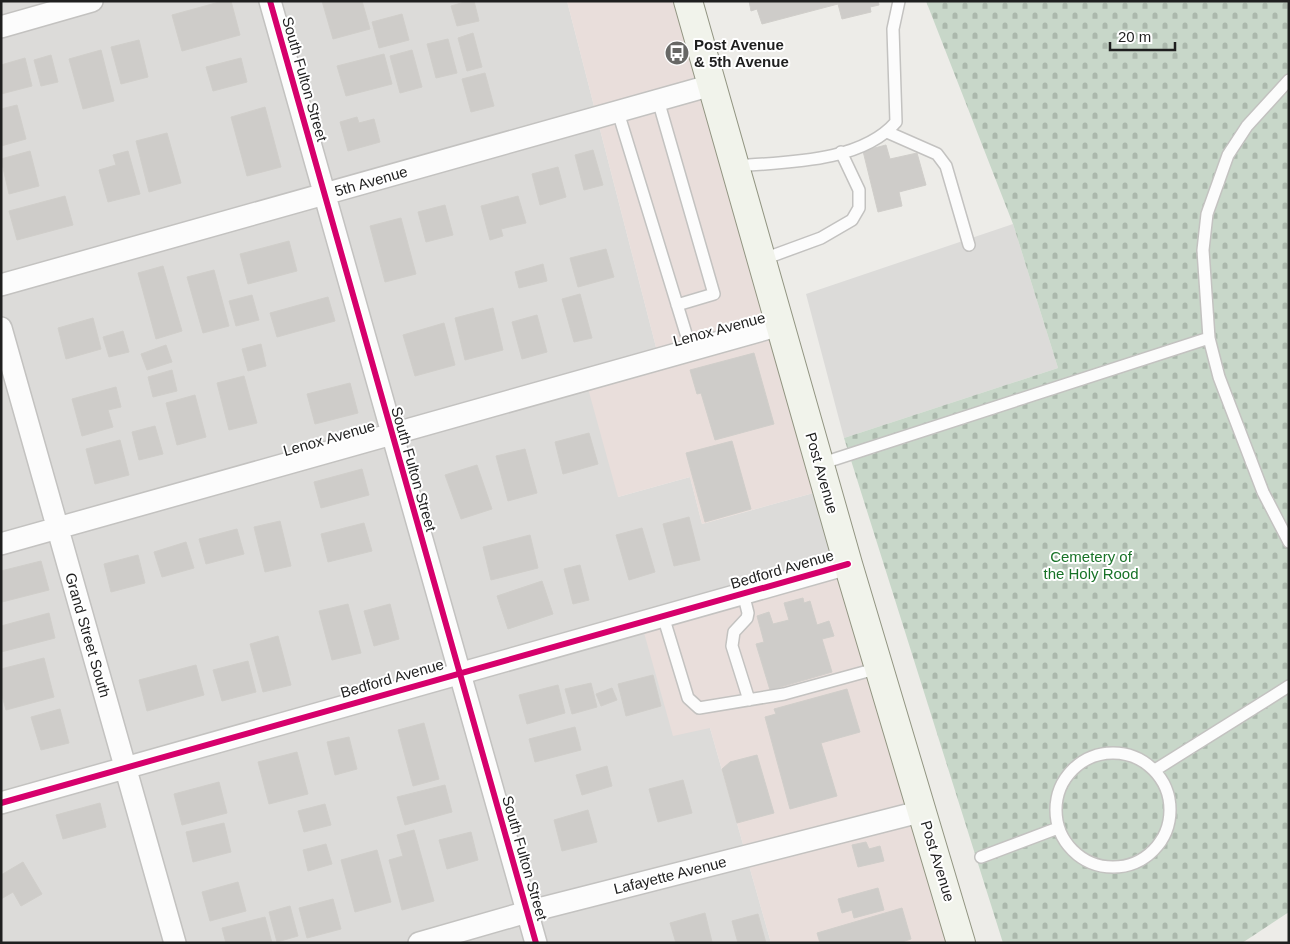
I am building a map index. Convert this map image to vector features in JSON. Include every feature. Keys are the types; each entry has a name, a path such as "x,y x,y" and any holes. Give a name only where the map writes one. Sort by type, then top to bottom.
{"main road":[{"name":"Post Avenue","path":"688,1 848,564 881,668 961,943"}],"street":[{"path":"1,27 92,1"},
{"name":"South Fulton Street","path":"270,1 536,943"},
{"name":"5th Avenue","path":"1,285 712,85"},
{"name":"Lenox Avenue","path":"1,544 391,433 780,326"},
{"name":"Grand Street South","path":"1,328 175,943"},
{"name":"Bedford Avenue","path":"1,803 459,672 848,564"},
{"name":"Lafayette Avenue","path":"419,943 527,912 923,811"}],"lane":[{"path":"735,166 799,161 841,152 865,144 887,132 896,122 893,29 899,1"},
{"path":"1289,80 1247,126 1228,155 1207,214 1202,250 1209,338 1235,423 1263,492 1289,542"},
{"path":"658,100 714,294 677,305"},
{"path":"618,112 691,350"},
{"path":"887,132 937,154 946,166 969,245"},
{"path":"761,260 821,238 852,220 859,208 859,190 841,152"},
{"path":"820,464 1209,338"},
{"path":"743,593 748,613 734,632 732,646 749,700"},
{"path":"663,616 688,698 692,704 699,708 784,694 881,668"},
{"path":"1155,770 1289,686"},
{"path":"1098,754 1129,754 1155,770 1164,782 1169,796 1170,818 1163,839 1142,860 1129,866 1114,868 1086,861 1064,841 1058,828 1055,812 1057,797 1062,783 1071,770 1098,754"},
{"path":"981,857 1058,828"}],"shaded area":[{"path":"1,1 567,1 658,355 618,497 690,477 702,524 828,489 855,564 710,728 771,943 1,943"},
{"path":"567,1 689,1 828,489 702,524 690,477 618,497 584,374 658,355"},
{"path":"1013,224 1058,368 844,438 806,294"},
{"path":"855,564 968,943 771,943 710,728 673,736 641,622"}],"green space":[{"name":"Cemetery of the Holy Rood","path":"926,1 1289,1 1289,912 1242,943 1003,943 844,438 1058,368 1013,224"}],"building":[{"path":"223,1 231,1 240,35 182,51 172,15"},
{"path":"322,1 362,1 370,29 333,39"},
{"path":"474,1 479,21 457,26 451,6"},
{"path":"749,1 878,1 879,5 870,7 871,12 842,19 838,4 762,24 757,9 751,11"},
{"path":"402,14 409,40 379,48 372,22"},
{"path":"473,33 482,67 467,71 458,38"},
{"path":"448,39 457,73 436,78 427,44"},
{"path":"139,40 148,77 121,84 111,47"},
{"path":"101,50 114,101 83,109 69,59"},
{"path":"412,50 422,87 400,93 390,56"},
{"path":"384,54 392,84 346,96 337,66"},
{"path":"51,55 58,82 41,86 34,60"},
{"path":"25,58 32,86 1,94 1,65"},
{"path":"241,58 247,82 213,91 206,67"},
{"path":"485,73 494,106 471,112 462,79"},
{"path":"17,105 26,139 1,146 1,109"},
{"path":"265,107 281,167 247,176 231,117"},
{"path":"357,117 359,123 374,119 380,142 348,151 340,122"},
{"path":"167,133 181,183 149,192 136,141"},
{"path":"886,145 890,159 917,153 926,185 899,192 902,206 878,212 863,151"},
{"path":"593,150 603,185 584,190 575,155"},
{"path":"30,151 39,186 9,194 1,159"},
{"path":"128,151 140,194 108,202 99,170 116,165 113,155"},
{"path":"558,167 566,197 540,205 532,174"},
{"path":"65,196 73,225 17,240 9,211"},
{"path":"518,196 526,223 501,229 503,236 490,240 481,206"},
{"path":"445,205 453,235 426,242 418,212"},
{"path":"401,218 416,274 385,282 370,226"},
{"path":"289,241 297,271 248,284 240,254"},
{"path":"606,249 614,277 578,287 570,258"},
{"path":"543,264 547,281 519,288 515,272"},
{"path":"163,266 182,331 156,339 138,273"},
{"path":"214,270 229,326 203,333 187,277"},
{"path":"580,294 592,338 574,342 562,299"},
{"path":"252,295 259,320 236,326 229,301"},
{"path":"328,297 335,321 277,337 270,313"},
{"path":"493,308 503,350 465,360 455,318"},
{"path":"537,315 547,352 522,359 512,322"},
{"path":"93,318 101,349 66,359 58,328"},
{"path":"444,323 455,365 415,376 403,335"},
{"path":"123,331 129,352 109,357 103,337"},
{"path":"261,344 266,366 248,371 242,349"},
{"path":"166,345 172,362 147,370 141,354"},
{"path":"754,353 774,424 715,440 701,393 697,394 690,370"},
{"path":"172,370 177,391 153,397 148,377"},
{"path":"244,376 257,423 229,430 217,383"},
{"path":"350,383 358,413 315,424 307,394"},
{"path":"116,387 121,407 108,410 113,427 82,436 72,399"},
{"path":"195,395 206,437 177,445 166,403"},
{"path":"155,426 163,454 139,460 132,432"},
{"path":"589,433 598,464 563,474 555,442"},
{"path":"120,440 129,475 95,484 86,449"},
{"path":"732,441 751,509 705,522 686,453"},
{"path":"525,449 537,493 508,501 496,456"},
{"path":"477,465 492,509 461,519 445,475"},
{"path":"362,469 369,495 321,508 314,482"},
{"path":"689,517 700,560 674,566 663,524"},
{"path":"280,521 291,566 265,572 254,527"},
{"path":"364,523 372,551 328,562 321,534"},
{"path":"642,528 655,572 629,580 616,535"},
{"path":"237,529 244,554 206,564 199,539"},
{"path":"530,535 538,568 491,580 483,547"},
{"path":"186,542 194,568 162,577 154,552"},
{"path":"138,555 145,583 111,592 104,564"},
{"path":"41,561 49,590 2,602 1,571"},
{"path":"580,565 589,600 573,604 564,569"},
{"path":"542,581 553,614 508,629 497,596"},
{"path":"803,598 804,603 810,601 817,625 829,621 834,636 822,639 832,672 770,690 756,644 764,642 757,616 769,612 773,624 789,620 784,603"},
{"path":"348,604 361,653 332,660 319,611"},
{"path":"390,604 399,639 374,646 364,611"},
{"path":"49,613 55,638 1,652 1,626"},
{"path":"278,636 291,685 263,692 250,644"},
{"path":"44,658 54,697 6,710 1,692 1,669"},
{"path":"248,661 256,692 222,701 213,670"},
{"path":"196,665 204,695 147,711 139,680"},
{"path":"653,675 661,706 626,716 618,684"},
{"path":"591,683 597,707 572,714 565,689"},
{"path":"558,685 565,713 527,724 519,695"},
{"path":"612,688 617,700 601,706 596,694"},
{"path":"847,689 860,732 821,743 837,796 790,809 765,717 776,714 774,709"},
{"path":"60,709 69,743 41,750 31,717"},
{"path":"424,723 439,779 413,786 398,730"},
{"path":"575,727 581,750 535,762 529,739"},
{"path":"349,737 357,769 335,775 327,742"},
{"path":"297,752 308,794 269,804 258,762"},
{"path":"757,755 774,813 737,823 722,769 730,762"},
{"path":"607,766 612,786 582,795 576,775"},
{"path":"683,780 692,813 658,822 649,789"},
{"path":"219,782 227,813 182,825 174,794"},
{"path":"445,785 452,812 405,825 397,797"},
{"path":"100,803 106,827 63,839 56,815"},
{"path":"325,804 331,825 304,832 298,811"},
{"path":"588,810 597,842 562,851 554,820"},
{"path":"224,823 231,852 193,862 186,832"},
{"path":"414,830 434,901 402,910 389,860 403,856 397,835"},
{"path":"471,832 478,860 447,869 439,840"},
{"path":"866,842 869,849 880,846 884,861 858,867 852,845"},
{"path":"326,844 332,864 308,871 303,850"},
{"path":"377,850 391,902 355,912 341,860"},
{"path":"23,862 42,894 21,906 13,892 1,899 1,875"},
{"path":"238,882 246,911 210,921 202,892"},
{"path":"878,888 884,910 854,918 852,910 842,913 838,899"},
{"path":"333,899 341,929 307,938 299,908"},
{"path":"290,906 298,936 277,942 269,912"},
{"path":"902,908 911,939 899,943 820,943 817,933"},
{"path":"705,913 712,942 676,943 670,923"},
{"path":"758,914 766,943 738,943 732,921"},
{"path":"265,917 272,943 226,943 222,928"}],"cycle path":[{"path":"270,1 536,943"},
{"path":"1,803 848,564"}],"place":[{"name":"Post Avenue & 5th Avenue","path":"677,53"}]}
